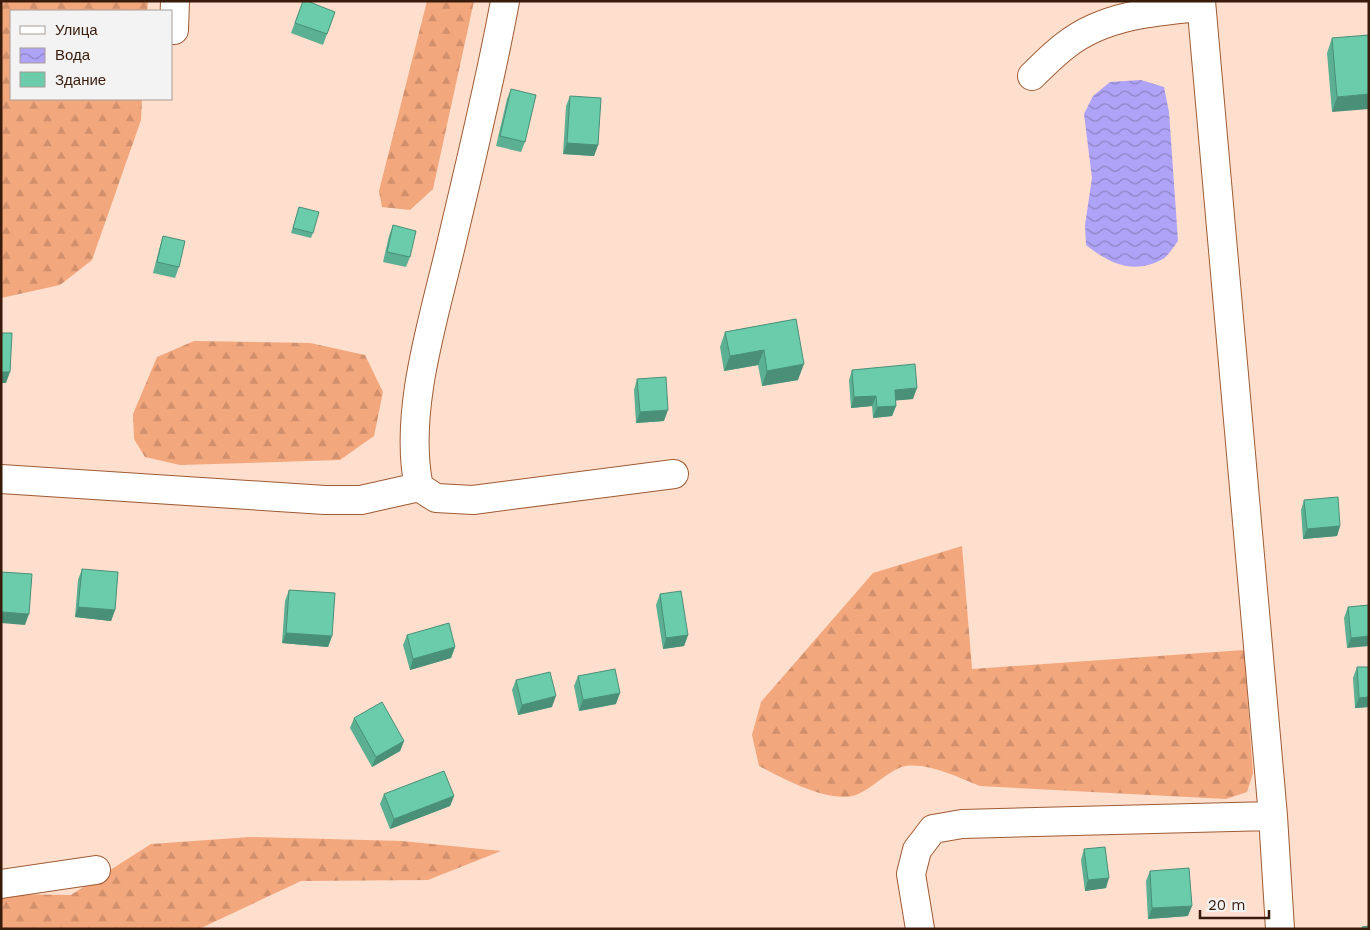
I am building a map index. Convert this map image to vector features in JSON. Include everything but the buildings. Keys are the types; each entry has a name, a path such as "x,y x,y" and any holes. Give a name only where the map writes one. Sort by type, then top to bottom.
{"street":[{"path":"174,30 175,1"},
{"path":"505,1 490,82 424,358 417,408 414,466 419,487 436,498 473,500 674,474"},
{"path":"1032,76 1068,44 1108,22 1149,11 1201,4 1273,816 1280,929"},
{"path":"1,479 325,500 361,500 419,487"},
{"path":"920,929 911,874 917,850 933,829 962,824 1273,816"},
{"path":"1,884 96,870"}],"green space":[{"path":"1,1 148,1 147,10 10,10 10,100 142,100 141,120 92,260 60,285 1,298"},
{"path":"427,1 474,1 433,189 410,210 382,207 379,191"},
{"path":"194,341 310,343 365,355 383,392 374,436 340,460 180,465 145,457 134,439 133,414 157,357"},
{"path":"962,546 972,669 1244,650 1253,773 1247,792 1226,799 980,786 934,769 906,766 888,774 862,792 845,797 820,793 806,788 759,766 752,735 761,702 873,573"},
{"path":"250,837 402,841 501,851 428,880 301,881 199,929 1,929 1,894 71,895 151,844"}],"water":[{"path":"1141,80 1164,87 1169,112 1178,241 1163,259 1152,264 1132,267 1113,262 1086,245 1085,225 1092,178 1084,114 1093,96 1110,82"}]}
